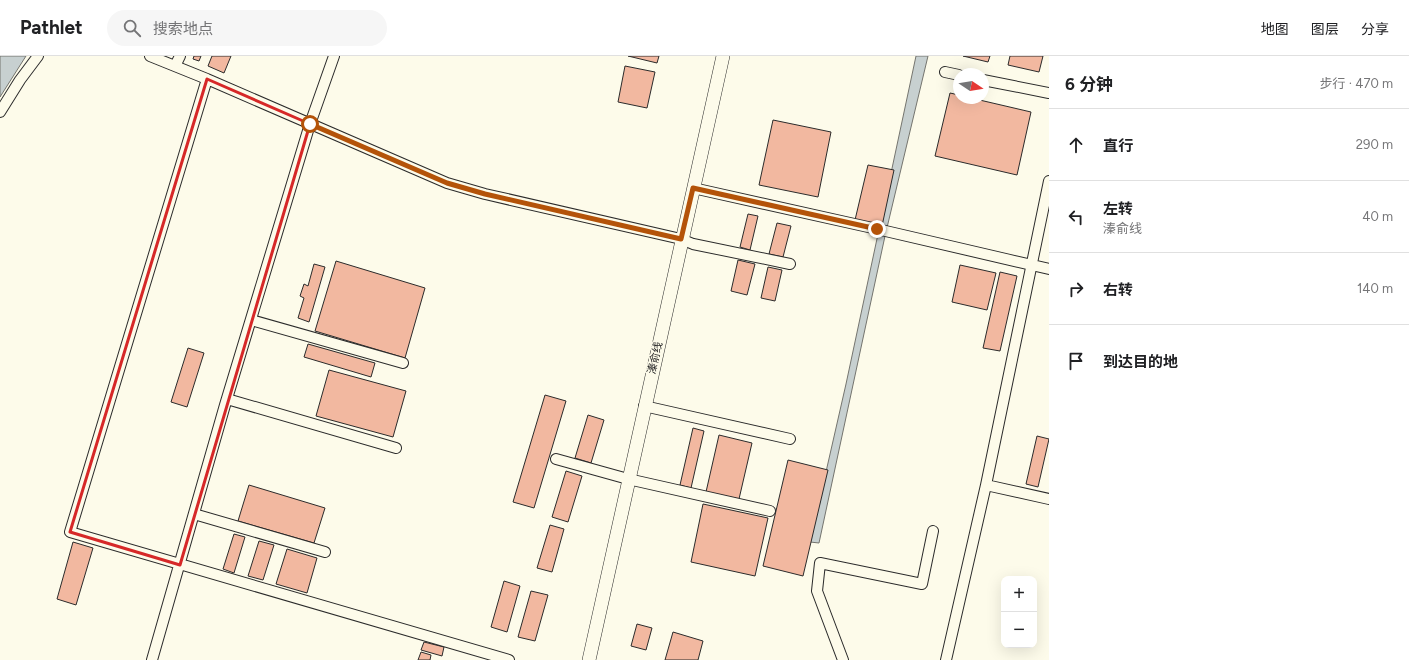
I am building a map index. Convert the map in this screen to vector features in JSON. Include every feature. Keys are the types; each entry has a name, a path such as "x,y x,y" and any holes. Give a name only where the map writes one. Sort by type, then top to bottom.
{"main road":[{"name":"溱俞线","path":"589,660 681,239 723,56"}],"street":[{"path":"0,112 20,80 38,56"},
{"path":"150,56 207,79 447,183 485,194 681,239 693,244 790,264"},
{"path":"175,66 180,56"},
{"path":"152,660 227,399 310,124 334,56"},
{"path":"945,72 953,74"},
{"path":"207,79 70,532 509,660"},
{"path":"989,81 1049,93"},
{"path":"946,660 986,485 1049,181"},
{"path":"693,188 1049,269"},
{"path":"251,320 403,363"},
{"path":"227,399 396,448"},
{"path":"644,406 790,439"},
{"path":"556,460 628,479 770,511"},
{"path":"986,485 1049,499"},
{"path":"194,514 325,552"},
{"path":"843,660 817,591 820,563 922,584 933,531"}],"highlighted area":[{"path":"207,79 310,124 180,565 70,532"}],"shaded area":[{"path":"0,56 26,56 0,97"},
{"path":"916,56 928,56 885,236 819,543 810,542 846,384"}],"building":[{"path":"194,56 201,56 199,61 193,59"},
{"path":"212,56 231,56 224,73 208,66"},
{"path":"628,56 659,56 657,63"},
{"path":"963,56 990,56 988,62"},
{"path":"1010,56 1043,56 1039,72 1008,65"},
{"path":"625,66 655,72 647,108 618,102"},
{"path":"950,93 953,94 953,104 989,104 989,102 1031,112 1017,175 935,156"},
{"path":"773,120 831,132 818,197 759,185"},
{"path":"868,165 894,170 882,226 855,220"},
{"path":"748,214 758,216 750,250 740,247"},
{"path":"777,223 791,226 783,257 769,254"},
{"path":"738,260 755,264 747,295 731,291"},
{"path":"336,261 425,288 405,358 315,331"},
{"path":"314,264 325,267 309,322 298,318 304,298 300,296 304,284 308,286"},
{"path":"960,265 996,273 987,310 952,302"},
{"path":"768,267 782,270 775,301 761,298"},
{"path":"1000,272 1017,276 1000,351 983,348"},
{"path":"308,344 375,363 371,377 304,357"},
{"path":"188,348 204,353 187,407 171,402"},
{"path":"329,370 406,391 393,437 316,416"},
{"path":"545,395 566,401 534,508 513,502"},
{"path":"588,415 604,420 591,463 575,458"},
{"path":"693,428 704,431 691,488 680,485"},
{"path":"719,435 752,443 739,499 706,492"},
{"path":"1037,436 1049,439 1038,487 1026,484"},
{"path":"788,460 828,470 803,576 763,566"},
{"path":"566,471 582,476 568,522 552,517"},
{"path":"249,485 325,508 314,543 238,521"},
{"path":"703,504 768,518 755,576 691,562"},
{"path":"550,525 564,529 552,572 537,568"},
{"path":"234,534 245,537 234,573 223,569"},
{"path":"259,541 274,545 263,580 248,576"},
{"path":"73,542 93,548 76,605 57,599"},
{"path":"287,549 317,558 307,593 276,584"},
{"path":"504,581 520,586 507,632 491,627"},
{"path":"531,591 548,595 535,641 518,637"},
{"path":"637,624 652,628 646,650 631,646"},
{"path":"673,632 703,641 698,660 665,660"},
{"path":"424,642 444,647 442,656 421,650"},
{"path":"421,652 431,655 430,660 418,660"}],"route":[{"path":"310,124 447,183 485,194 681,239 693,188 877,229"}]}
